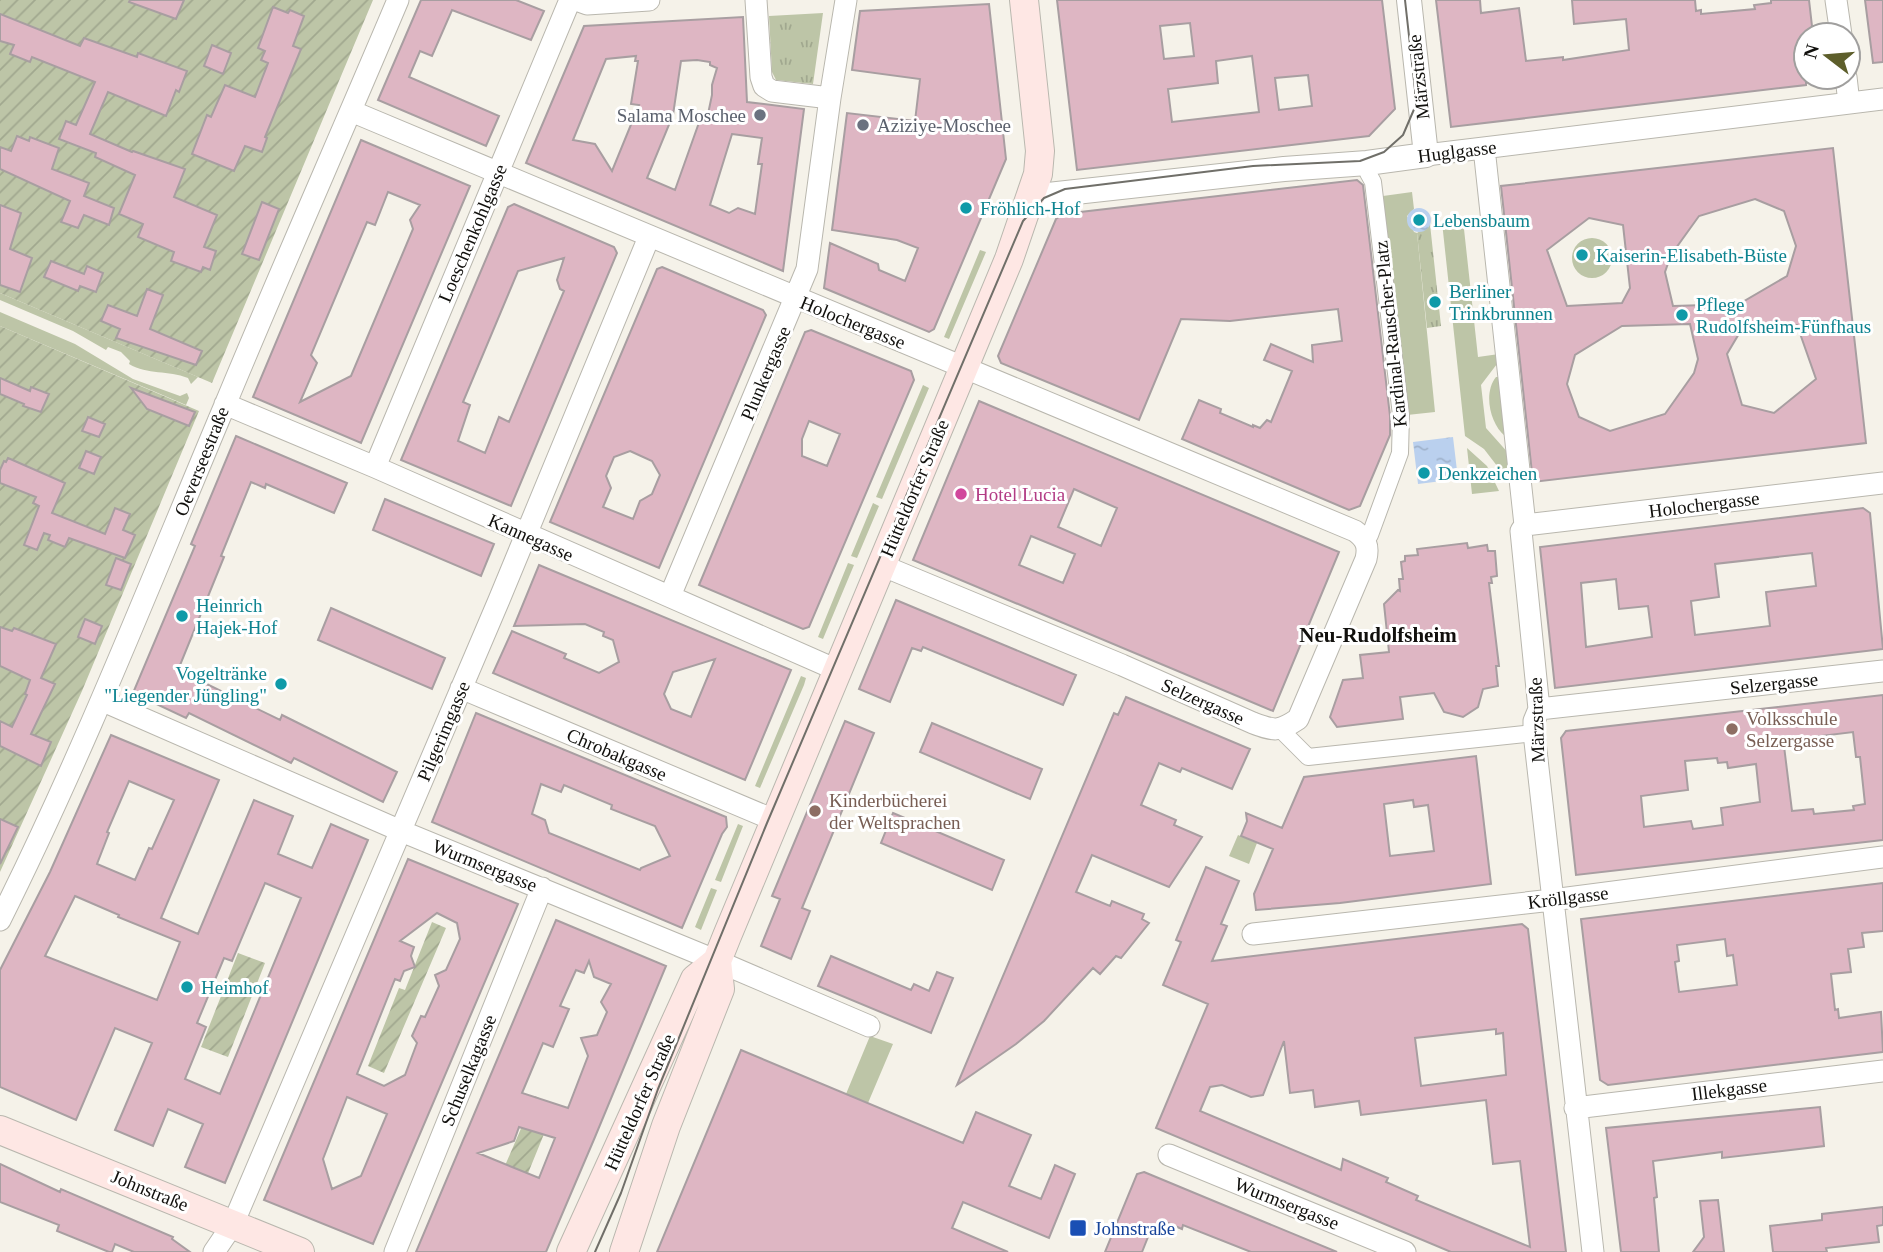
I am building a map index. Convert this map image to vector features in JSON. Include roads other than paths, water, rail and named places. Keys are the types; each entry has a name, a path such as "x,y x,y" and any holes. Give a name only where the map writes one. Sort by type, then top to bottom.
{"main road":[{"name":"Hütteldorfer Straße","path":"624,1252 666,1126 720,989 717,961 965,368 1006,266 1038,174 1040,151 1024,0"},
{"name":"Hütteldorfer Straße","path":"571,1252 695,979 717,961"},
{"name":"Johnstraße","path":"0,1129 300,1252"}],"street":[{"name":"Oeverseestraße","path":"0,920 103,701 225,404 398,0"},
{"name":"Loeschenkohlgasse","path":"375,467 570,0"},
{"path":"576,0 587,4 649,0"},
{"path":"756,0 761,77 764,86 772,91 830,98"},
{"name":"Plunkergasse","path":"670,596 807,269 846,0"},
{"name":"Märzstraße","path":"1409,0 1426,155"},
{"path":"1836,0 1839,21"},
{"path":"1848,91 1849,103"},
{"name":"Huglgasse","path":"1030,197 1284,169 1367,163 1883,99"},
{"name":"Holochergasse","path":"351,111 1359,534"},
{"name":"Märzstraße","path":"1484,148 1525,525 1521,531 1539,709 1534,721 1534,733 1593,1252"},
{"name":"Kardinal-Rauscher-Platz","path":"1359,534 1370,535 1400,453 1401,439 1401,415 1373,182 1367,163"},
{"name":"Pilgerimgasse","path":"214,1252 233,1224 526,535 649,237"},
{"name":"Kannegasse","path":"225,404 837,670"},
{"name":"Holochergasse","path":"1525,525 1883,483"},
{"path":"1281,730 1298,719 1366,559 1368,548 1359,534"},
{"name":"Selzergasse","path":"881,565 1104,657 1253,723 1268,729 1281,730 1308,757 1534,733"},
{"name":"Selzergasse","path":"1539,709 1883,671"},
{"name":"Chrobakgasse","path":"461,688 774,820"},
{"name":"Wurmsergasse","path":"103,701 401,831 869,1026"},
{"name":"Kröllgasse","path":"1253,934 1552,900 1883,857"},
{"name":"Schuselkagasse","path":"395,1252 542,888"},
{"name":"Illekgasse","path":"1575,1108 1883,1071"},
{"name":"Wurmsergasse","path":"1169,1155 1405,1252"}],"water":[{"path":"1419,208 1428,211 1431,220 1428,229 1419,232 1410,229 1407,220 1410,211"},
{"path":"1453,437 1458,479 1418,484 1413,442"}],"tram line":[{"path":"595,1252 621,1193 658,1089 767,823 1023,221 1044,198 1065,189 1253,166 1360,161 1384,152 1403,135 1415,107 1405,0"}],"place":[{"name":"Salama Moschee","path":"760,115"},
{"name":"Aziziye-Moschee","path":"863,125"},
{"name":"Fröhlich-Hof","path":"966,208"},
{"name":"Lebensbaum","path":"1419,220"},
{"name":"Kaiserin-Elisabeth-Büste","path":"1582,255"},
{"name":"Berliner Trinkbrunnen","path":"1435,302"},
{"name":"Pflege Rudolfsheim-Fünfhaus","path":"1682,315"},
{"name":"Denkzeichen","path":"1424,473"},
{"name":"Hotel Lucia","path":"961,494"},
{"name":"Heinrich Hajek-Hof","path":"182,616"},
{"name":"Vogeltränke \"Liegender Jüngling\"","path":"281,684"},
{"name":"Volksschule Selzergasse","path":"1732,729"},
{"name":"Kinderbücherei der Weltsprachen","path":"815,811"},
{"name":"Heimhof","path":"187,987"},
{"name":"Johnstraße","path":"1078,1228"}],"district":[{"name":"Neu-Rudolfsheim","path":"1378,635"}]}
